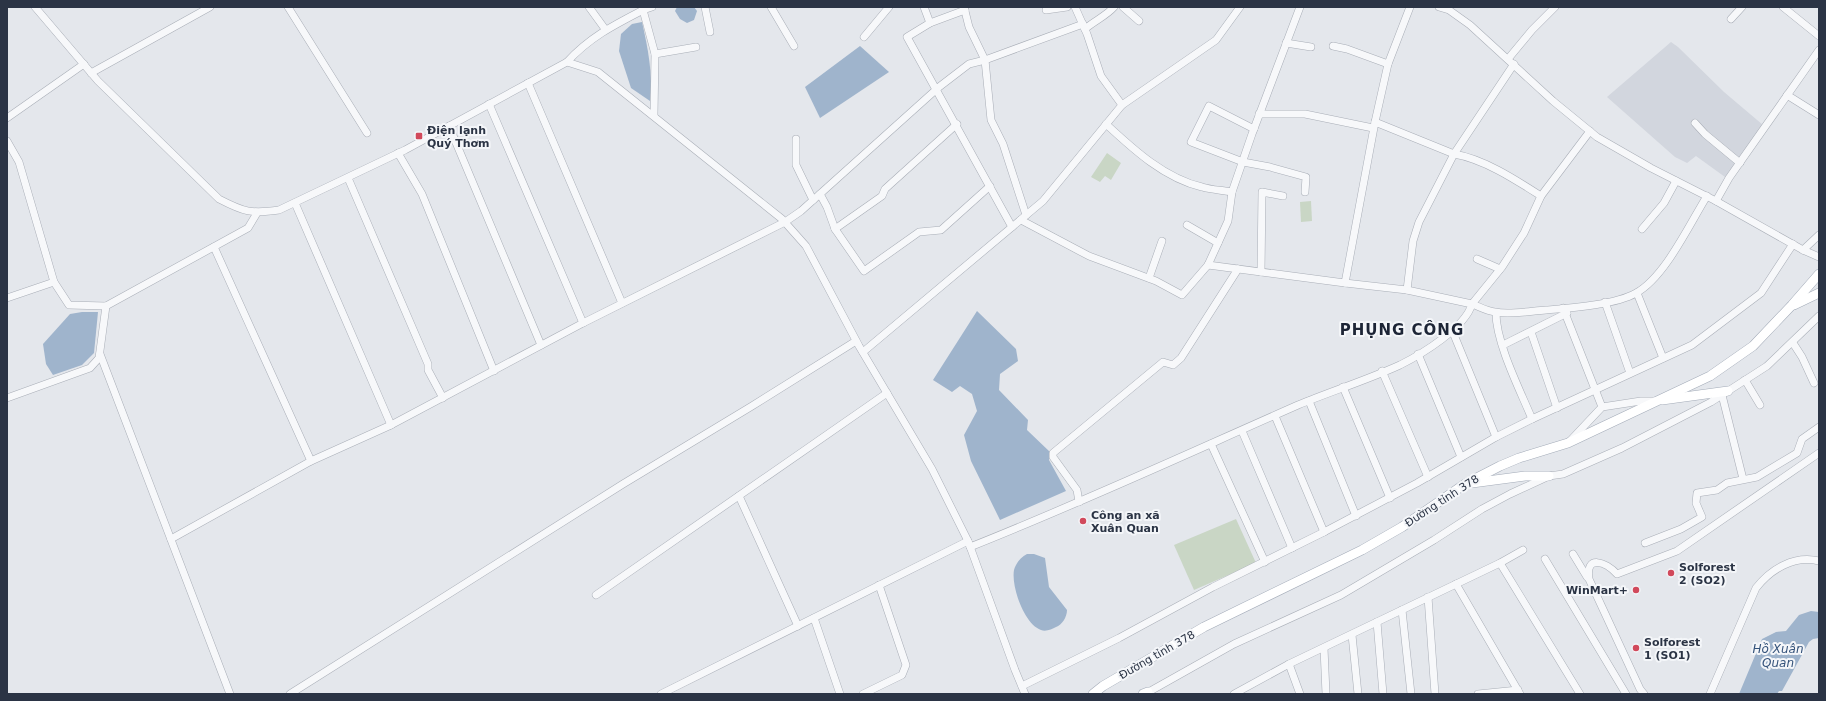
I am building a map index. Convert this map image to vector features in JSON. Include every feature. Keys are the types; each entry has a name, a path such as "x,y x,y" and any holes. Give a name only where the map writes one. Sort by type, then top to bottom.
{"main road":[{"name":"Đường tỉnh 378","path":"1093,694 1103,686 1204,627 1376,542 1414,520 1464,484 1519,458 1568,443 1655,400 1710,376 1753,346 1819,274"},
{"path":"1792,305 1819,293"},
{"path":"1655,400 1725,393"},
{"path":"1464,484 1525,476 1549,476"}],"street":[{"path":"35,7 91,73 219,198 240,210 257,213 279,210 398,154 567,62 577,51 605,29 652,7"},
{"path":"91,73 210,7"},
{"path":"288,7 367,133"},
{"path":"589,7 605,29"},
{"path":"705,7 710,32"},
{"path":"772,7 794,46"},
{"path":"864,37 889,7"},
{"path":"924,7 930,23"},
{"path":"1046,10 1067,7"},
{"path":"1075,7 1084,26 1101,76 1122,105"},
{"path":"171,539 311,461 391,425 583,323 622,303 648,292 785,222 820,194 937,89 969,64 985,60 1084,26 1110,12 1114,7"},
{"path":"1123,7 1139,21"},
{"path":"863,352 1043,201 1122,105 1216,40 1240,7"},
{"path":"1012,227 957,124 907,37 930,23 961,9 985,60 991,120 1003,144 1024,217 1089,256 1149,278 1182,295 1208,265 1228,221 1232,192 1259,114 1300,7"},
{"path":"1345,283 1374,125 1388,64 1410,7"},
{"path":"1439,7 1451,8 1597,137 1651,168 1707,196 1803,250 1819,257"},
{"path":"1407,290 1414,241 1419,222 1454,154 1511,61 1532,30 1555,7"},
{"path":"1732,19 1742,7"},
{"path":"1782,7 1819,36"},
{"path":"644,10 655,54 654,115"},
{"path":"1286,43 1311,47"},
{"path":"1333,46 1347,49 1388,64"},
{"path":"655,54 696,47"},
{"path":"1716,201 1740,163 1819,50"},
{"path":"567,62 598,72 654,115 785,222 806,246 856,341 932,469 969,544 1025,694"},
{"path":"7,118 84,64"},
{"path":"528,83 622,303"},
{"path":"1787,95 1819,115"},
{"path":"489,104 583,323"},
{"path":"1254,129 1209,106 1191,142 1243,162 1270,167 1306,177 1305,192"},
{"path":"1259,114 1304,114 1374,125 1454,154 1465,155 1510,177 1541,196"},
{"path":"1696,123 1705,134 1740,163"},
{"path":"835,229 882,196 885,189 957,124"},
{"path":"1106,124 1137,152 1169,173 1202,187 1232,192"},
{"path":"449,126 541,345"},
{"path":"660,694 879,585 969,544 1079,502 1309,401 1400,364 1448,336 1466,315 1472,304 1500,269 1524,233 1541,196 1590,131"},
{"path":"796,139 796,165 813,200"},
{"path":"7,141 19,162 54,282 69,306 106,306 248,228 257,213"},
{"path":"398,154 422,194 494,371"},
{"path":"348,178 428,364 428,370 443,398"},
{"path":"1642,230 1664,203 1676,181"},
{"path":"820,194 827,207 835,229 864,271 919,232 941,230 990,186"},
{"path":"1261,272 1262,192 1283,196"},
{"path":"1503,344 1531,332 1564,312 1574,308 1626,297 1637,292 1662,268 1707,196"},
{"path":"295,203 391,425"},
{"path":"1187,225 1218,243"},
{"path":"1803,250 1819,235"},
{"path":"1149,278 1162,241"},
{"path":"1022,686 1119,638 1213,587 1356,516 1462,458 1496,437 1692,345 1761,293 1792,244"},
{"path":"214,247 311,461"},
{"path":"1476,259 1500,269"},
{"path":"1208,265 1407,290 1472,304 1496,313 1564,312"},
{"path":"1079,502 1077,490 1053,457 1053,453 1163,362 1172,365 1181,358 1238,269"},
{"path":"7,298 54,282"},
{"path":"1637,292 1663,358"},
{"path":"1605,302 1630,373"},
{"path":"7,398 90,368 99,358 106,306"},
{"path":"1564,312 1602,407"},
{"path":"1496,313 1496,324 1509,365 1532,419"},
{"path":"1145,693 1234,644 1341,595 1434,540 1482,509 1549,476 1563,474 1622,448 1725,393 1767,366 1793,343 1819,316"},
{"path":"1452,330 1496,437"},
{"path":"1531,332 1557,408"},
{"path":"290,694 623,484 856,341"},
{"path":"1793,343 1802,357 1814,383"},
{"path":"100,354 230,694"},
{"path":"1418,354 1462,458"},
{"path":"1382,371 1428,477"},
{"path":"1745,380 1760,405"},
{"path":"1343,387 1390,498"},
{"path":"596,595 887,393"},
{"path":"1725,393 1743,479"},
{"path":"1568,443 1602,407 1655,400"},
{"path":"1309,401 1356,516"},
{"path":"1275,416 1324,532"},
{"path":"1645,543 1681,530 1702,517 1696,503 1697,493 1717,490 1727,483 1757,477 1797,454 1802,440 1819,427"},
{"path":"1242,431 1292,548"},
{"path":"1211,444 1265,562"},
{"path":"1589,579 1588,571 1590,566 1596,562 1606,563 1617,574 1677,551 1819,453"},
{"path":"739,496 798,626"},
{"path":"1236,694 1289,664 1500,563 1523,550"},
{"path":"1573,554 1589,579 1640,689 1644,694"},
{"path":"1545,559 1626,694"},
{"path":"1710,694 1756,588 1762,580 1779,567 1800,560 1812,559 1819,561"},
{"path":"1500,563 1580,694"},
{"path":"1456,584 1519,692 1478,694"},
{"path":"863,694 902,675 906,665 879,585"},
{"path":"1428,598 1435,694"},
{"path":"1402,610 1411,694"},
{"path":"814,618 840,694"},
{"path":"1377,622 1383,694"},
{"path":"1352,634 1358,694"},
{"path":"1324,648 1326,694"},
{"path":"1289,664 1300,694"}],"shaded area":[{"path":"1671,42 1724,92 1763,125 1725,177 1696,156 1687,163 1675,157 1607,97"}],"green space":[{"path":"1107,153 1121,163 1111,180 1105,176 1100,182 1091,177"},
{"path":"1311,201 1312,221 1301,222 1300,202"},
{"path":"1236,519 1256,563 1194,590 1174,545"}],"water":[{"path":"677,7 694,7 697,11 694,20 687,23 680,19 675,11"},
{"path":"642,22 648,51 651,91 650,101 631,88 619,51 621,34 632,24"},
{"path":"860,46 889,72 820,118 805,87"},
{"path":"977,311 1016,349 1018,361 1000,374 999,390 1028,420 1027,430 1050,452 1049,460 1066,491 1000,520 971,461 964,435 977,411 972,394 960,386 952,392 933,380"},
{"path":"98,312 94,353 82,365 53,375 46,364 43,344 70,314"},
{"path":"1027,554 1034,554 1045,558 1049,587 1067,610 1062,623 1049,630 1041,630 1029,620 1024,613 1017,594 1014,570 1019,560"},
{"name":"Hồ Xuân Quan","path":"1811,611 1819,612 1819,638 1813,639 1809,642 1782,691 1779,691 1777,694 1739,694 1762,639 1776,632 1786,631 1799,615"}],"place":[{"name":"Điện lạnh Quý Thơm","path":"419,136"},
{"name":"Công an xã Xuân Quan","path":"1083,521"},
{"name":"Solforest 2 (SO2)","path":"1671,573"},
{"name":"WinMart+","path":"1636,590"},
{"name":"Solforest 1 (SO1)","path":"1636,648"}],"district":[{"name":"PHỤNG CÔNG","path":"1402,330"}]}
